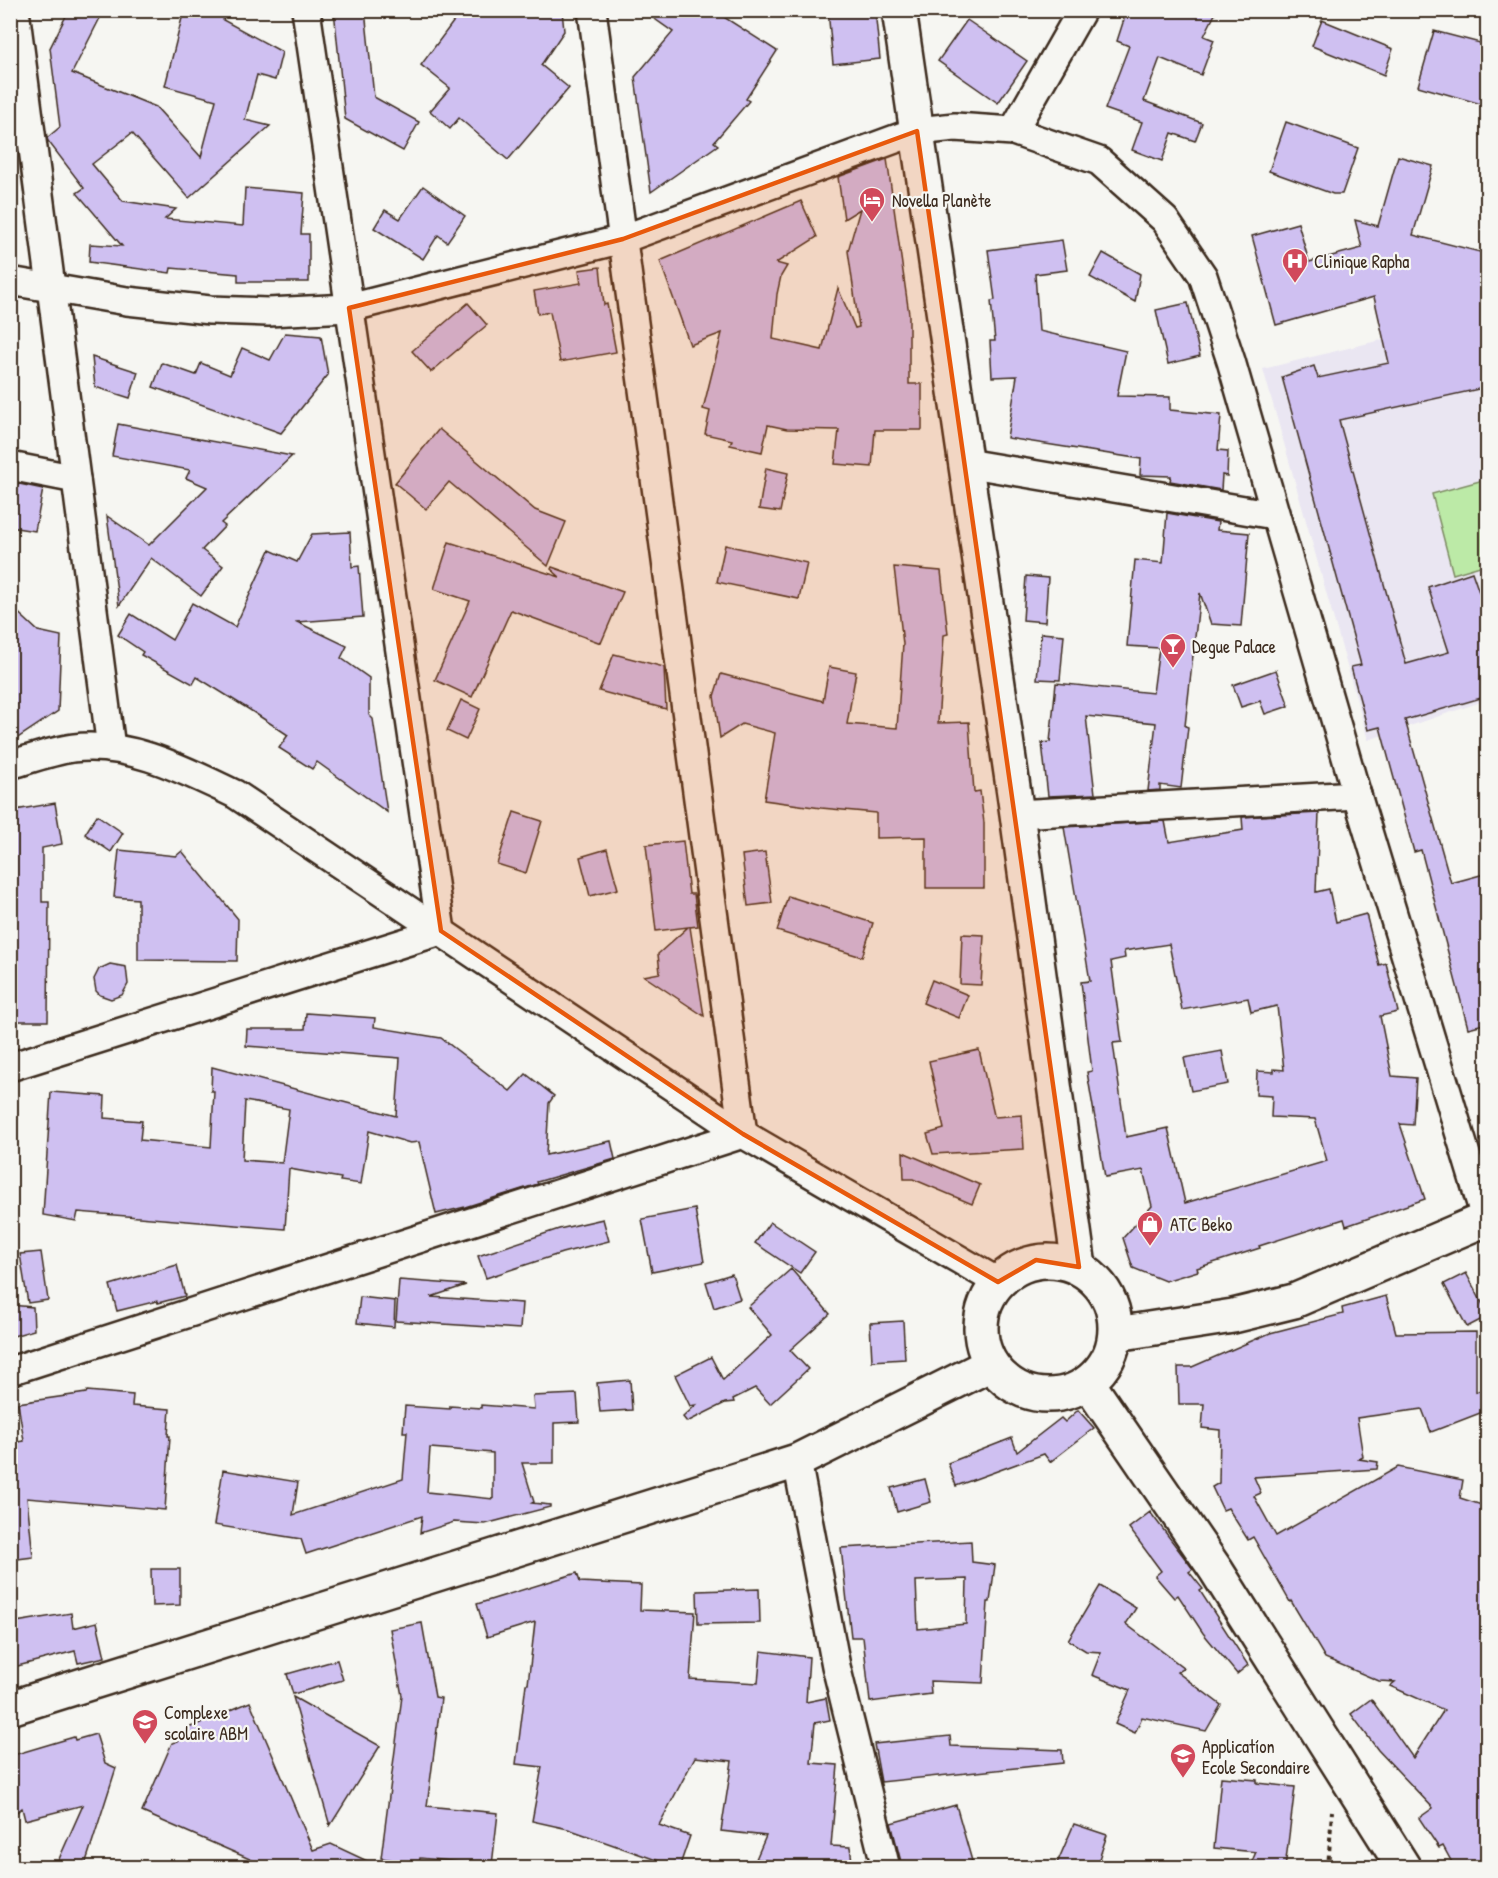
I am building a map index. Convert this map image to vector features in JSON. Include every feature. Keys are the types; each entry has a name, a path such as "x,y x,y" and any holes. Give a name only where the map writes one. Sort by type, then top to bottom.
{"main road":[{"path":"899,10 1017,814 1079,1266"},
{"path":"1116,1334 1233,1316 1294,1301 1487,1221"},
{"path":"1036,1260 1058,1260 1079,1266 1100,1284 1113,1307 1116,1334 1111,1353 1102,1369 1088,1383 1068,1393 1047,1396 1025,1391 1006,1380 992,1364 984,1348 981,1331 982,1314 988,1297 998,1282 1015,1268 1036,1260"},
{"path":"10,1708 797,1461 992,1364"},
{"path":"1088,1383 1216,1570 1404,1868"}],"street":[{"path":"15,10 111,748"},
{"path":"306,10 441,931"},
{"path":"592,10 743,1134"},
{"path":"1013,131 1082,10"},
{"path":"10,281 127,300 210,310 268,312 350,308 623,239 917,131 955,127 1013,131 1099,161 1166,220 1203,276 1231,361 1356,795 1487,1221"},
{"path":"966,463 1274,515"},
{"path":"10,466 76,479"},
{"path":"10,765 73,748 111,748 155,758 235,794 743,1134 998,1282"},
{"path":"1017,814 1356,795"},
{"path":"10,1067 441,931"},
{"path":"10,1371 743,1134"},
{"path":"797,1461 836,1666 886,1868"}],"highlighted area":[{"path":"917,131 1079,1267 1036,1260 998,1282 743,1134 441,931 349,308 623,239"}],"shaded area":[{"path":"1487,314 1487,700 1368,740 1263,369"}],"green space":[{"path":"1487,479 1487,564 1453,574 1432,494"}],"building":[{"path":"69,10 104,10 72,73 156,107 201,157 216,100 165,86 184,10 229,10 223,20 282,52 275,80 257,75 245,120 270,126 189,198 132,133 92,164 123,201 176,209 165,219 243,226 245,188 304,193 301,234 309,234 309,282 238,282 238,274 171,268 170,273 89,262 90,244 122,246 77,193 84,188 47,138 60,127 50,48"},
{"path":"334,10 365,10 374,97 419,122 403,151 345,119"},
{"path":"462,10 562,10 564,31 541,65 569,88 508,160 459,118 450,129 430,111 450,88 421,65"},
{"path":"642,10 713,10 777,51 746,99 749,101 714,142 718,145 651,192 635,77 673,32"},
{"path":"828,10 875,10 880,59 833,64"},
{"path":"1127,10 1217,10 1204,36 1214,40 1201,75 1160,58 1144,101 1202,123 1195,141 1172,133 1162,161 1132,150 1142,122 1105,109 1129,46 1117,41"},
{"path":"967,20 1027,61 998,103 938,61"},
{"path":"1322,20 1393,49 1384,75 1312,46"},
{"path":"1434,31 1488,45 1488,106 1418,86"},
{"path":"1286,122 1358,148 1342,194 1333,194 1269,171"},
{"path":"1398,156 1433,166 1413,235 1488,254 1488,387 1339,420 1406,664 1449,652 1428,587 1472,572 1488,618 1488,696 1405,720 1451,883 1488,873 1488,1023 1468,1028 1421,850 1414,852 1380,727 1368,730 1351,667 1361,665 1282,377 1314,366 1318,378 1389,363 1374,297 1276,325 1252,236 1298,223 1309,262 1362,248 1355,220 1378,226"},
{"path":"887,159 909,314 909,384 922,384 922,430 875,430 872,467 835,464 839,430 787,429 768,425 762,452 730,445 732,440 705,434 710,411 703,409 722,333 690,345 660,261 801,201 817,237 776,263 787,266 781,276 777,294 773,339 822,350 838,288 855,328 859,327 848,251 860,209 844,219 838,177"},
{"path":"423,186 465,216 447,242 438,235 423,259 374,228 385,210 400,219"},
{"path":"1062,240 1067,270 1035,274 1039,331 1126,351 1117,396 1170,397 1170,410 1221,415 1218,450 1228,451 1227,476 1222,475 1221,490 1170,481 1171,476 1140,475 1141,459 1007,438 1017,376 992,377 990,341 995,341 991,301 995,300 988,250"},
{"path":"1103,253 1140,274 1135,302 1090,277"},
{"path":"600,267 604,305 607,304 616,352 560,362 550,312 538,314 534,291 581,283 579,270"},
{"path":"468,303 487,325 431,372 412,351"},
{"path":"1188,303 1200,356 1168,364 1156,310"},
{"path":"285,333 321,336 328,375 281,433 153,387 162,363 196,375 201,363 230,375 242,348 270,360"},
{"path":"92,357 138,372 130,398 95,387"},
{"path":"118,424 292,456 221,523 225,526 202,550 223,566 201,596 151,558 119,606 107,516 149,545 207,487 186,478 190,470 112,456"},
{"path":"439,429 535,510 566,522 548,566 449,482 426,509 395,483"},
{"path":"766,468 788,473 780,512 759,509"},
{"path":"10,482 43,489 35,531 10,527"},
{"path":"1167,513 1218,522 1217,530 1249,533 1241,626 1211,624 1200,593 1185,726 1188,727 1181,788 1160,785 1160,790 1148,791 1156,723 1086,716 1095,794 1048,796 1042,743 1050,742 1056,683 1153,693 1159,648 1127,646 1135,560 1163,563"},
{"path":"350,532 352,567 359,566 363,617 297,622 347,646 341,658 369,678 369,715 373,719 387,812 317,762 312,769 279,748 288,735 197,677 193,684 141,655 143,652 118,635 131,614 172,640 192,603 235,627 270,550 297,562 312,534"},
{"path":"449,542 560,577 551,569 552,567 623,592 601,643 511,610 472,697 435,680 470,601 434,589"},
{"path":"725,545 807,563 799,599 717,582"},
{"path":"894,567 941,571 948,634 944,635 938,723 969,722 974,792 980,791 984,823 984,888 926,888 926,837 876,838 876,813 764,800 775,733 742,724 720,738 714,696 721,674 823,701 829,667 856,672 847,724 897,728 903,644"},
{"path":"1026,576 1048,578 1045,622 1023,620"},
{"path":"10,605 38,631 61,636 58,711 10,743"},
{"path":"1041,633 1064,635 1060,680 1037,679"},
{"path":"614,654 664,667 666,709 599,691"},
{"path":"1276,670 1289,706 1265,714 1260,701 1241,707 1233,685"},
{"path":"461,700 480,709 466,740 447,731"},
{"path":"55,803 62,844 42,848 42,902 49,902 48,1021 10,1021 10,811"},
{"path":"514,812 542,821 526,873 497,864"},
{"path":"1319,813 1316,892 1329,889 1336,922 1366,914 1379,965 1386,963 1398,1012 1380,1016 1392,1076 1416,1078 1413,1125 1400,1124 1425,1199 1346,1226 1344,1219 1259,1246 1260,1248 1165,1281 1133,1268 1123,1238 1152,1206 1143,1170 1105,1177 1087,1072 1092,1071 1081,982 1090,981 1064,827 1165,821 1169,842 1243,830 1242,817","holes":["1169,944 1182,1010 1248,998 1251,1012 1277,1006 1284,1070 1257,1071 1256,1095 1272,1096 1271,1117 1315,1119 1327,1161 1185,1203 1168,1128 1126,1137 1113,1043 1122,1042 1111,961 1125,958 1124,951"]},
{"path":"97,815 123,833 111,852 85,834"},
{"path":"683,841 689,894 694,894 698,926 690,927 704,1016 644,976 660,973 658,954 688,927 656,931 646,845"},
{"path":"607,849 618,889 590,896 580,857"},
{"path":"119,850 176,856 182,851 238,919 237,961 138,960 138,899 114,897"},
{"path":"765,852 772,903 748,906 742,855"},
{"path":"788,896 873,923 862,957 777,931"},
{"path":"962,934 984,935 981,985 960,984"},
{"path":"110,964 126,967 128,984 122,995 111,999 96,991 94,979 99,969"},
{"path":"932,980 968,995 959,1018 923,1003"},
{"path":"306,1013 375,1018 374,1027 441,1038 510,1091 526,1074 554,1096 549,1103 546,1155 611,1141 615,1159 537,1182 538,1184 465,1207 436,1214 419,1142 410,1143 369,1131 361,1184 289,1169 285,1229 78,1212 76,1221 43,1215 51,1092 105,1096 104,1118 142,1121 140,1140 211,1147 214,1091 211,1091 212,1067 396,1116 400,1058 246,1046 247,1029 305,1029","holes":["245,1101 289,1109 282,1163 242,1160"]},
{"path":"979,1050 994,1115 995,1117 1022,1115 1024,1149 933,1154 927,1134 944,1129 929,1061"},
{"path":"1222,1051 1228,1084 1191,1091 1184,1058"},
{"path":"903,1152 980,1185 972,1204 913,1179 904,1179"},
{"path":"695,1209 704,1262 652,1272 642,1219"},
{"path":"603,1219 609,1241 562,1253 486,1278 478,1256 559,1229"},
{"path":"770,1222 815,1252 800,1273 755,1243"},
{"path":"41,1252 48,1300 28,1303 20,1254"},
{"path":"177,1265 185,1296 117,1311 110,1285"},
{"path":"791,1269 830,1314 790,1350 808,1369 770,1404 755,1388 733,1399 734,1402 725,1403 687,1422 683,1417 696,1405 690,1406 675,1375 711,1357 723,1380 772,1335 748,1307"},
{"path":"1466,1273 1488,1314 1467,1327 1444,1284"},
{"path":"732,1274 740,1299 714,1308 706,1282"},
{"path":"399,1280 466,1285 431,1297 522,1303 520,1329 396,1321"},
{"path":"1386,1296 1396,1333 1476,1332 1476,1392 1488,1387 1488,1410 1431,1432 1422,1409 1357,1418 1363,1457 1359,1459 1378,1462 1377,1469 1254,1477 1261,1493 1254,1496 1276,1536 1398,1467 1463,1480 1460,1498 1488,1507 1488,1868 1455,1868 1443,1846 1439,1848 1419,1818 1433,1808 1378,1750 1351,1714 1371,1699 1413,1758 1444,1710 1390,1686 1395,1682 1379,1681 1325,1658 1253,1537 1248,1540 1228,1508 1223,1510 1212,1487 1219,1483 1220,1430 1202,1428 1204,1404 1179,1404 1178,1367 1192,1367 1270,1333 1343,1314 1342,1308"},
{"path":"360,1297 395,1301 394,1327 357,1323"},
{"path":"10,1305 33,1307 34,1330 10,1337"},
{"path":"903,1321 905,1359 872,1361 870,1323"},
{"path":"630,1380 632,1410 600,1412 597,1383"},
{"path":"87,1391 133,1395 132,1406 170,1409 165,1510 27,1498 33,1557 10,1560 10,1443 24,1441 18,1403"},
{"path":"577,1394 579,1422 554,1423 554,1463 522,1463 534,1502 532,1503 550,1505 550,1507 485,1524 454,1522 420,1533 422,1516 306,1554 301,1539 214,1525 223,1470 298,1482 293,1515 403,1479 407,1432 403,1432 405,1406 450,1409 450,1406 481,1408 481,1405 534,1409 533,1396","holes":["430,1448 493,1453 493,1499 427,1492"]},
{"path":"1078,1410 1094,1428 1050,1462 1044,1454 956,1486 948,1463 1012,1438 1017,1452 1061,1418 1065,1422"},
{"path":"925,1479 931,1502 897,1512 891,1488"},
{"path":"1150,1512 1193,1569 1189,1572 1203,1589 1200,1591 1248,1665 1237,1674 1203,1633 1178,1595 1174,1598 1155,1576 1161,1571 1129,1528"},
{"path":"971,1541 972,1562 995,1565 990,1602 988,1602 983,1683 930,1681 931,1694 870,1702 863,1637 851,1637 841,1548","holes":["967,1579 966,1624 918,1629 916,1581"]},
{"path":"151,1569 180,1569 180,1605 152,1606"},
{"path":"577,1573 580,1582 641,1585 640,1610 695,1612 690,1679 758,1683 761,1651 809,1657 806,1702 826,1698 830,1720 815,1723 811,1763 838,1765 831,1846 850,1847 853,1868 816,1868 816,1865 756,1859 766,1836 721,1831 732,1761 695,1757 659,1825 690,1836 679,1868 568,1829 532,1821 542,1767 516,1764 535,1622 487,1637 477,1604"},
{"path":"1100,1586 1136,1608 1126,1624 1184,1668 1177,1672 1221,1705 1206,1731 1142,1717 1135,1733 1115,1724 1130,1690 1092,1675 1101,1652 1086,1651 1068,1640"},
{"path":"759,1589 760,1623 698,1624 697,1591"},
{"path":"71,1613 73,1628 97,1622 105,1657 78,1663 75,1651 10,1668 10,1623"},
{"path":"422,1623 435,1697 441,1698 427,1806 498,1813 492,1865 420,1858 419,1864 381,1858 402,1696 390,1629"},
{"path":"337,1660 343,1680 293,1694 287,1674"},
{"path":"293,1697 380,1746 330,1826"},
{"path":"250,1702 313,1850 331,1844 382,1868 270,1868 142,1812 172,1743 189,1737 186,1729"},
{"path":"96,1734 105,1763 116,1768 84,1868 55,1868 83,1805 25,1820 22,1808 10,1817 10,1756 74,1737 75,1740"},
{"path":"950,1736 951,1746 1062,1750 1063,1763 881,1782 874,1744"},
{"path":"1221,1777 1257,1780 1257,1783 1295,1787 1285,1868 1249,1868 1256,1852 1214,1848"},
{"path":"956,1805 972,1861 949,1868 908,1868 905,1861 901,1862 891,1823"},
{"path":"1074,1824 1107,1835 1096,1868 1055,1868"}],"place":[{"name":"Novella Planète","path":"872,223"},
{"name":"Clinique Rapha","path":"1295,284"},
{"name":"Degue Palace","path":"1173,669"},
{"name":"ATC Beko","path":"1150,1247"},
{"name":"Complexe scolaire ABM","path":"145,1745"},
{"name":"Applicatíon Ecole Secondaire","path":"1183,1779"}]}
